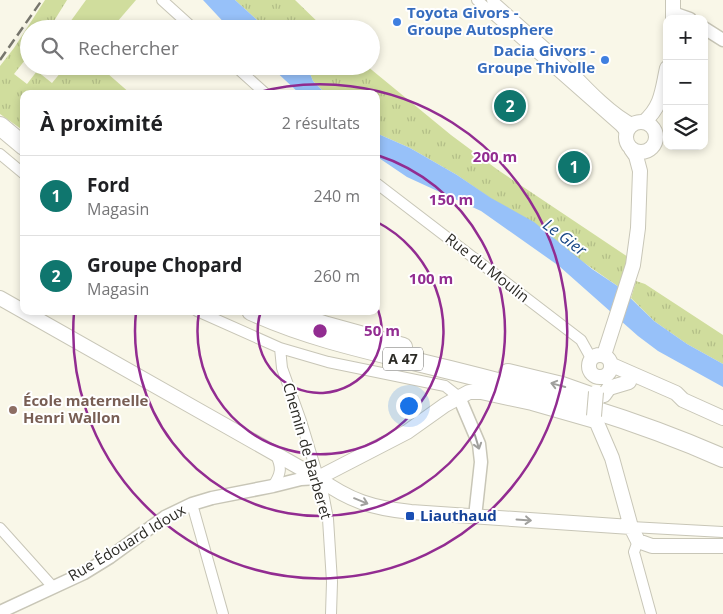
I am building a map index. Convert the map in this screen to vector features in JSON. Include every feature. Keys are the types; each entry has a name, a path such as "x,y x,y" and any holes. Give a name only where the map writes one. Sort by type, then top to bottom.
{"highway":[{"path":"0,126 20,143"},
{"path":"0,139 20,156"},
{"name":"A 47","path":"262,315 314,335 369,351 589,407 689,443 723,458"},
{"name":"A 47","path":"293,315 452,361 562,386 670,423 723,446"}],"main road":[{"path":"640,172 636,156 626,140 635,127 656,110 663,87"},
{"path":"661,97 662,107 655,124 656,141 645,156 640,172 638,228 630,276 602,372 595,418 612,458 631,527 638,541 652,546 723,546"},
{"path":"635,127 648,124 655,131"},
{"path":"631,148 641,152 650,150"},
{"path":"0,298 20,309"},
{"path":"30,315 318,478 332,488 360,502 383,509 631,527"},
{"path":"602,372 610,388 629,382"},
{"path":"602,372 674,399 683,400 723,418"},
{"path":"602,372 676,393 683,400"},
{"path":"318,478 407,432 469,392 481,392 595,418"}],"street":[{"path":"162,0 184,20"},
{"path":"477,0 620,126 635,127"},
{"path":"492,0 611,108 635,127"},
{"path":"708,31 723,40"},
{"path":"245,75 262,90"},
{"path":"0,154 20,171"},
{"name":"Rue du Moulin","path":"380,186 581,340 602,372"},
{"path":"206,315 280,348 328,362 445,386 459,397 479,444 481,462 475,517"},
{"name":"Chemin de Barberet","path":"280,348 282,368 301,421 328,519 332,582 331,614"},
{"path":"273,486 280,474 281,466 276,455"},
{"name":"Rue Édouard Idoux","path":"0,612 84,573 165,517 192,504 301,479 318,478"},
{"path":"192,504 224,614"},
{"path":"631,527 723,532"},
{"path":"0,528 53,587"},
{"path":"638,541 634,552 651,614"}],"green space":[{"path":"45,0 67,0 55,20 32,20"},
{"path":"86,0 136,0 119,20 72,20"},
{"path":"235,0 295,0 316,20 257,20"},
{"path":"20,39 20,66 14,74 27,84 34,75 42,75 52,83 59,75 109,75 126,90 20,90 20,128 0,114 0,66"},
{"path":"311,75 378,75 451,135 498,170 628,257 619,287 457,175 410,148 380,135 380,90 322,90 313,81"},
{"path":"636,281 645,284 723,335 723,364 687,344 654,321 631,298"}],"water":[{"path":"203,0 235,0 257,20 222,20"},
{"path":"280,75 311,75 313,81 322,90 296,90"},
{"path":"380,135 410,148 534,222 592,269 619,287 654,321 687,344 723,364 723,387 658,351 638,336 559,266 481,211 407,177 380,159"}],"railway":[{"path":"28,20 42,0"},
{"path":"0,60 20,31"}],"place":[{"name":"Toyota Givors - Groupe Autosphere","path":"397,22"},
{"name":"Dacia Givors - Groupe Thivolle","path":"605,60"},
{"name":"Groupe Chopard","path":"510,106"},
{"name":"Ford","path":"574,167"},
{"name":"École maternelle Henri Wallon","path":"13,410"},
{"name":"Liauthaud","path":"410,516"}],"water label":[{"name":"Le Gier","path":"565,237"}]}
